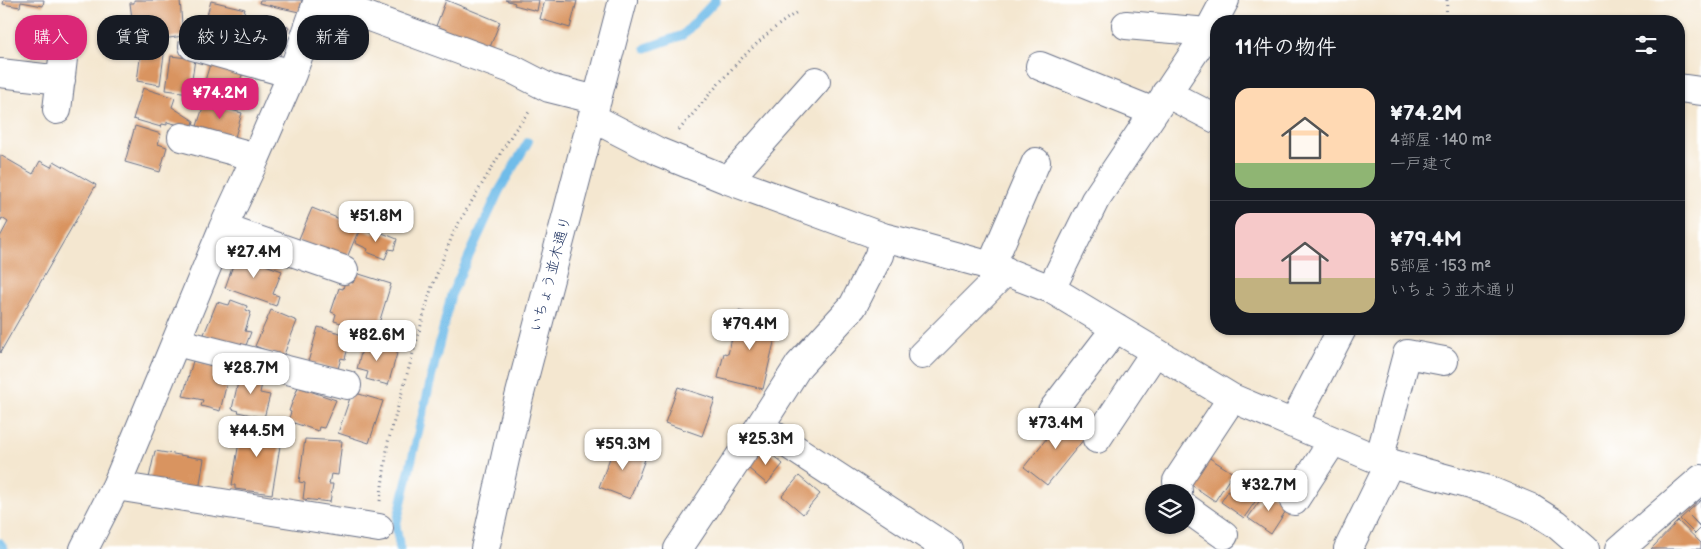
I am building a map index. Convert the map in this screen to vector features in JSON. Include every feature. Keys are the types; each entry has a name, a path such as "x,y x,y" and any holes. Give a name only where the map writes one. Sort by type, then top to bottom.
{"street":[{"path":"84,549 116,486 222,228 256,157 292,74 318,0"},
{"path":"324,0 514,70 595,109 659,152 728,180 883,237 998,269 1051,289 1232,398 1385,461 1488,490 1529,507 1556,524 1585,549"},
{"name":"いちょう並木通り","path":"485,549 517,405 623,0"},
{"path":"1218,15 1226,0"},
{"path":"1126,25 1208,32"},
{"path":"1051,289 1095,200 1210,28"},
{"path":"57,110 63,60"},
{"path":"242,60 292,74"},
{"path":"1040,66 1210,117"},
{"path":"0,73 60,80"},
{"path":"728,180 816,81"},
{"path":"1685,89 1701,91"},
{"path":"182,137 256,157"},
{"path":"922,355 998,269 1036,162"},
{"path":"222,228 344,270"},
{"path":"683,547 799,366 853,306 879,255 883,237"},
{"path":"1052,411 1116,328"},
{"path":"1294,424 1339,335"},
{"path":"176,342 347,385"},
{"path":"1097,439 1155,352"},
{"path":"1348,549 1385,461 1407,354 1444,361"},
{"path":"1177,484 1177,481 1232,398"},
{"path":"760,426 948,549"},
{"path":"1294,501 1333,441"},
{"path":"1620,549 1701,479"},
{"path":"116,486 379,528"},
{"path":"1195,514 1224,535"}],"path":[{"path":"1446,15 1447,0"},
{"path":"659,152 742,58 782,21 799,11"},
{"path":"379,528 379,505 388,442 432,286 455,229 514,131 549,88"}],"building":[{"path":"4,0 44,0 43,6 21,2 20,7 3,4"},
{"path":"134,0 180,0 181,15 179,15 179,37 169,38 169,15 132,15 130,3 134,3"},
{"path":"260,0 302,0 299,12 259,3"},
{"path":"446,0 500,22 490,47 436,26"},
{"path":"505,0 539,0 537,11 514,5 515,3"},
{"path":"545,0 577,1 570,28 540,19"},
{"path":"211,1 245,9 243,15 207,15"},
{"path":"171,56 179,57 179,60 195,60 190,93 166,90"},
{"path":"140,60 163,60 160,85 137,81"},
{"path":"210,64 253,70 252,77 242,75 240,81 250,84 243,109 204,99 208,85 204,84"},
{"path":"143,88 175,98 172,107 194,121 192,128 167,122 167,125 162,124 161,127 133,119"},
{"path":"209,104 242,113 235,137 197,126 203,107 208,108"},
{"path":"135,126 161,134 158,144 167,147 160,172 125,162"},
{"path":"0,155 33,174 40,161 51,167 54,161 96,185 0,353 0,237 8,222 2,218 0,222"},
{"path":"312,208 360,227 346,260 298,241"},
{"path":"361,229 374,234 375,230 397,239 394,250 389,249 385,259 367,252 368,249 355,243"},
{"path":"238,251 250,255 249,259 282,271 273,294 279,296 276,306 225,288"},
{"path":"356,273 391,284 376,333 334,321 336,314 331,312 339,288 343,289 345,281 353,283"},
{"path":"231,300 247,306 246,310 251,312 245,331 251,332 245,348 204,334 217,302 229,305"},
{"path":"271,310 297,321 283,357 255,346"},
{"path":"739,311 779,321 763,389 718,378 724,353 728,354"},
{"path":"318,327 351,336 345,359 341,358 338,369 308,362"},
{"path":"364,341 398,350 388,385 366,379 368,372 357,369"},
{"path":"193,361 230,370 220,411 201,406 203,400 183,396"},
{"path":"241,369 264,374 260,393 270,395 264,418 232,409"},
{"path":"298,387 336,400 324,428 319,427 318,431 288,421 291,412 289,411"},
{"path":"678,387 715,399 702,436 665,423"},
{"path":"352,392 383,401 369,443 338,433"},
{"path":"1065,415 1088,434 1047,485 1024,467"},
{"path":"242,423 283,428 272,494 235,489 235,485 232,485"},
{"path":"305,439 342,441 338,475 331,474 329,484 333,484 330,502 303,499 305,483 299,482"},
{"path":"616,442 647,454 630,499 599,487"},
{"path":"764,448 783,464 767,484 748,468"},
{"path":"155,451 204,459 199,490 149,478"},
{"path":"1208,457 1233,473 1215,501 1195,487 1195,484 1190,484"},
{"path":"1239,474 1263,490 1244,518 1221,502"},
{"path":"799,476 820,494 803,514 782,496"},
{"path":"1266,491 1289,506 1271,534 1248,518"},
{"path":"1701,500 1701,527 1690,516 1701,528 1695,534 1680,519"},
{"path":"1678,521 1701,543 1701,549 1651,549"}],"waterway":[{"path":"646,48 683,35 716,0"},
{"path":"400,549 396,526 451,295 499,191 528,142"},
{"path":"0,543 4,549"}]}
